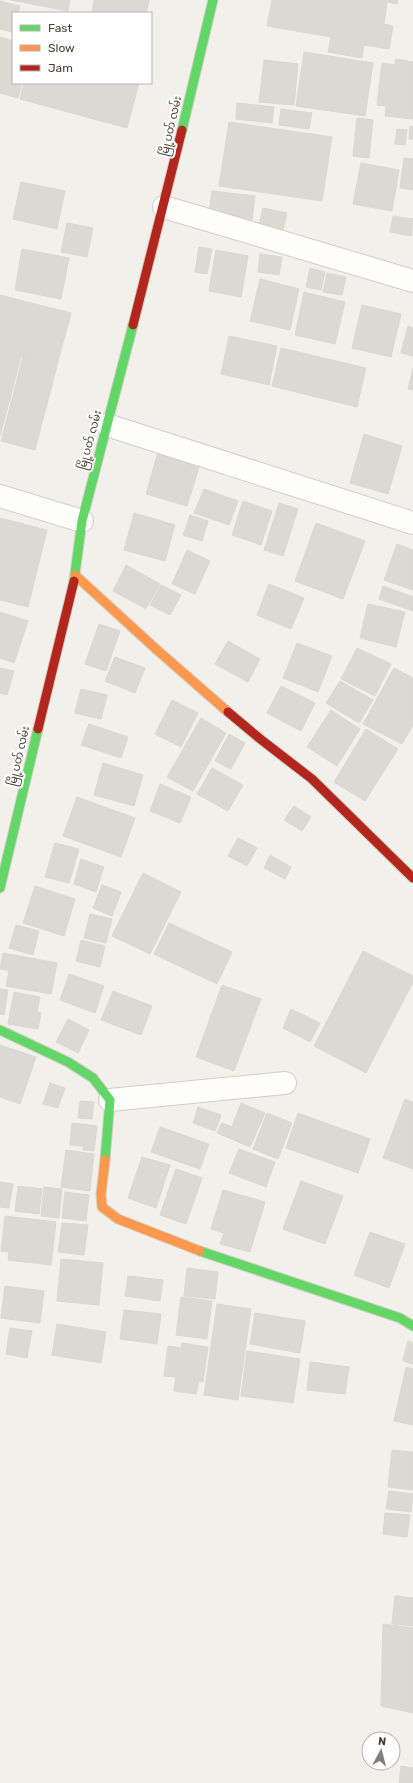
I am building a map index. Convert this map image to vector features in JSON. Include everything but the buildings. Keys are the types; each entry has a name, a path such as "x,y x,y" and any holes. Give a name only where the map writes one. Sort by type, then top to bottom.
{"street":[{"name":"မြို့ပတ် လမ်း","path":"0,888 74,575 82,521 164,207 212,0"},
{"path":"164,207 413,281"},
{"path":"107,425 413,523"},
{"path":"0,496 82,521"},
{"path":"74,575 258,738 312,779 413,878"},
{"path":"0,1030 68,1062 93,1078 110,1100 104,1176 101,1194 102,1207 118,1219 188,1247 400,1318 413,1326"},
{"path":"110,1100 285,1083"}],"traffic: fast":[{"path":"182,130 213,0"},
{"path":"74,581 82,521 133,325"},
{"path":"0,888 38,729"},
{"path":"0,1030 68,1062 93,1078 110,1100 105,1160"},
{"path":"200,1251 400,1318 413,1326"}],"traffic: slow":[{"path":"75,575 228,712"},
{"path":"105,1160 101,1194 102,1207 118,1219 200,1251"}],"traffic: jam":[{"path":"133,325 182,130"},
{"path":"38,729 74,581"},
{"path":"228,712 312,779 413,878"}]}
